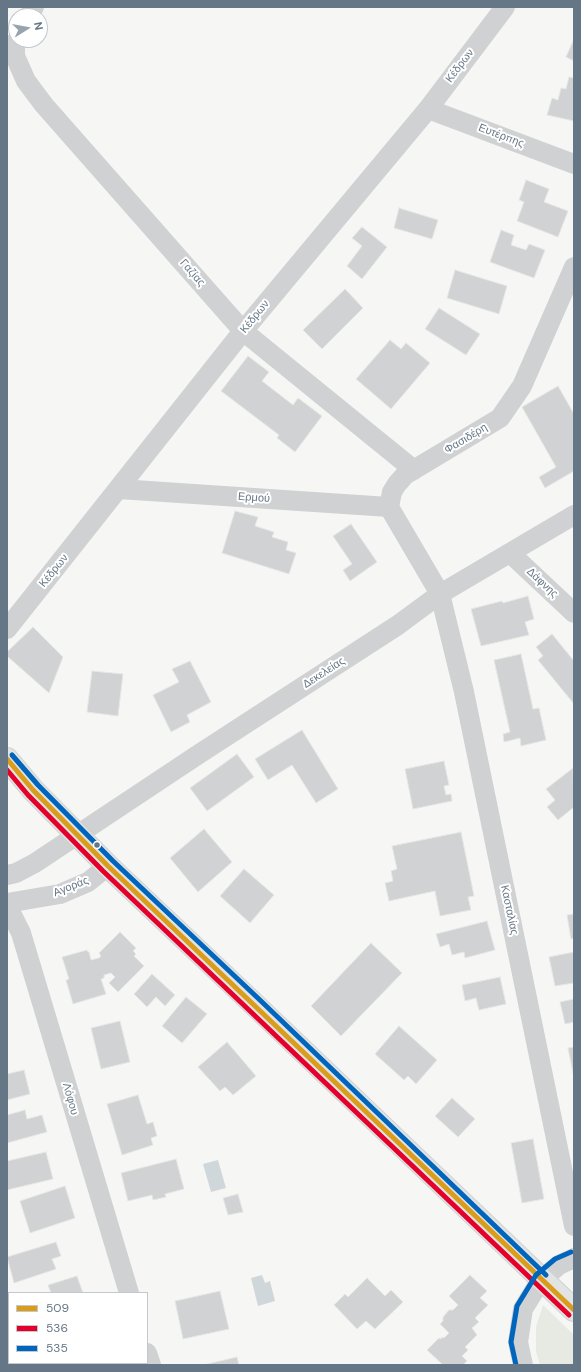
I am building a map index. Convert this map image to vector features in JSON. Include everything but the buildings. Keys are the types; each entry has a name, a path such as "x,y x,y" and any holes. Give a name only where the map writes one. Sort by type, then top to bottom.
{"main road":[{"path":"7,759 33,790 76,835 574,1310"}],"street":[{"name":"Κέδρων","path":"7,629 243,331 428,109 505,7"},
{"name":"Γαζίας","path":"15,48 16,56 26,81 44,105 243,331 414,470"},
{"name":"Ευτέρπης","path":"428,109 574,164"},
{"name":"Φασιδέρη","path":"389,507 392,492 405,475 500,418 522,386 574,267"},
{"name":"Ερμού","path":"119,488 389,507"},
{"path":"389,507 440,594"},
{"name":"Δεκελείας","path":"76,835 398,625 440,594 574,515"},
{"name":"Δάφνης","path":"510,553 574,613"},
{"name":"Κασταλίας","path":"440,594 464,692 574,1226"},
{"path":"7,875 25,869 76,835"},
{"name":"Αγοράς","path":"7,903 60,894 88,882 108,866"},
{"name":"Λόφου","path":"7,908 21,933 129,1292"},
{"path":"523,1365 518,1342 523,1309 541,1280 559,1265 574,1258"}],"shaded area":[{"path":"218,1160 226,1188 211,1192 203,1164"},
{"path":"262,1275 265,1283 270,1281 275,1301 258,1306 251,1278"},
{"path":"543,1305 574,1335 574,1365 540,1365 536,1351 536,1327"}],"transit line":[{"name":"535","path":"12,755 38,785 113,861 546,1275"},
{"name":"509","path":"7,759 33,790 108,866 574,1310"},
{"name":"536","path":"7,770 28,795 103,871 569,1315"},
{"name":"535","path":"516,1365 511,1342 517,1306 536,1275 555,1259 571,1252"}]}
